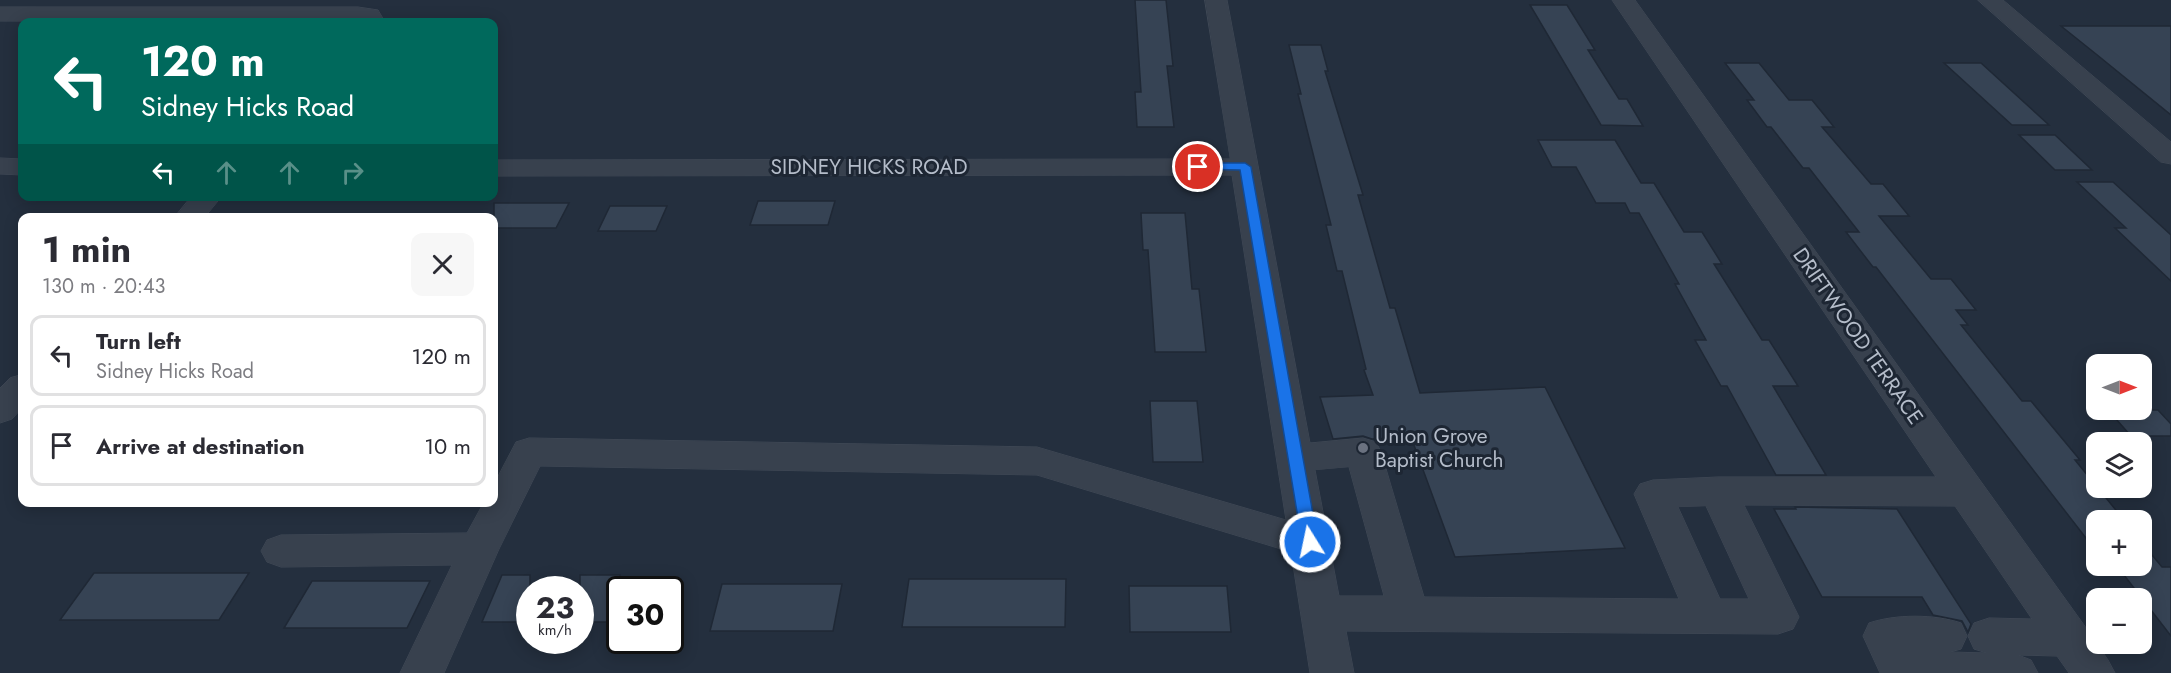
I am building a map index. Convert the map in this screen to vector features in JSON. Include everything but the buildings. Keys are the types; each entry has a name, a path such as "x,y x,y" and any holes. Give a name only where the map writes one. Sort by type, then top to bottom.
{"street":[{"path":"60,0 71,0"},
{"path":"1216,0 1332,673"},
{"name":"DRIFTWOOD TERRACE","path":"1623,0 2093,673"},
{"path":"1989,0 2171,156"},
{"path":"0,14 358,14 370,15 371,18"},
{"path":"0,166 18,166"},
{"name":"SIDNEY HICKS ROAD","path":"498,168 1245,167"},
{"path":"193,213 203,201"},
{"path":"0,411 18,391"},
{"path":"422,673 479,549 529,452 1037,461 1310,542"},
{"path":"1295,458 1363,452 1409,614"},
{"path":"1322,614 1778,617 1718,491"},
{"path":"1708,617 1653,494 1718,491 1967,492"},
{"path":"281,551 479,549"},
{"path":"1946,636 1884,636 1901,671 2013,655 2069,638"}],"place":[{"name":"Union Grove Baptist Church","path":"1363,448"}],"route":[{"path":"1198,167 1245,167 1310,542"}]}
